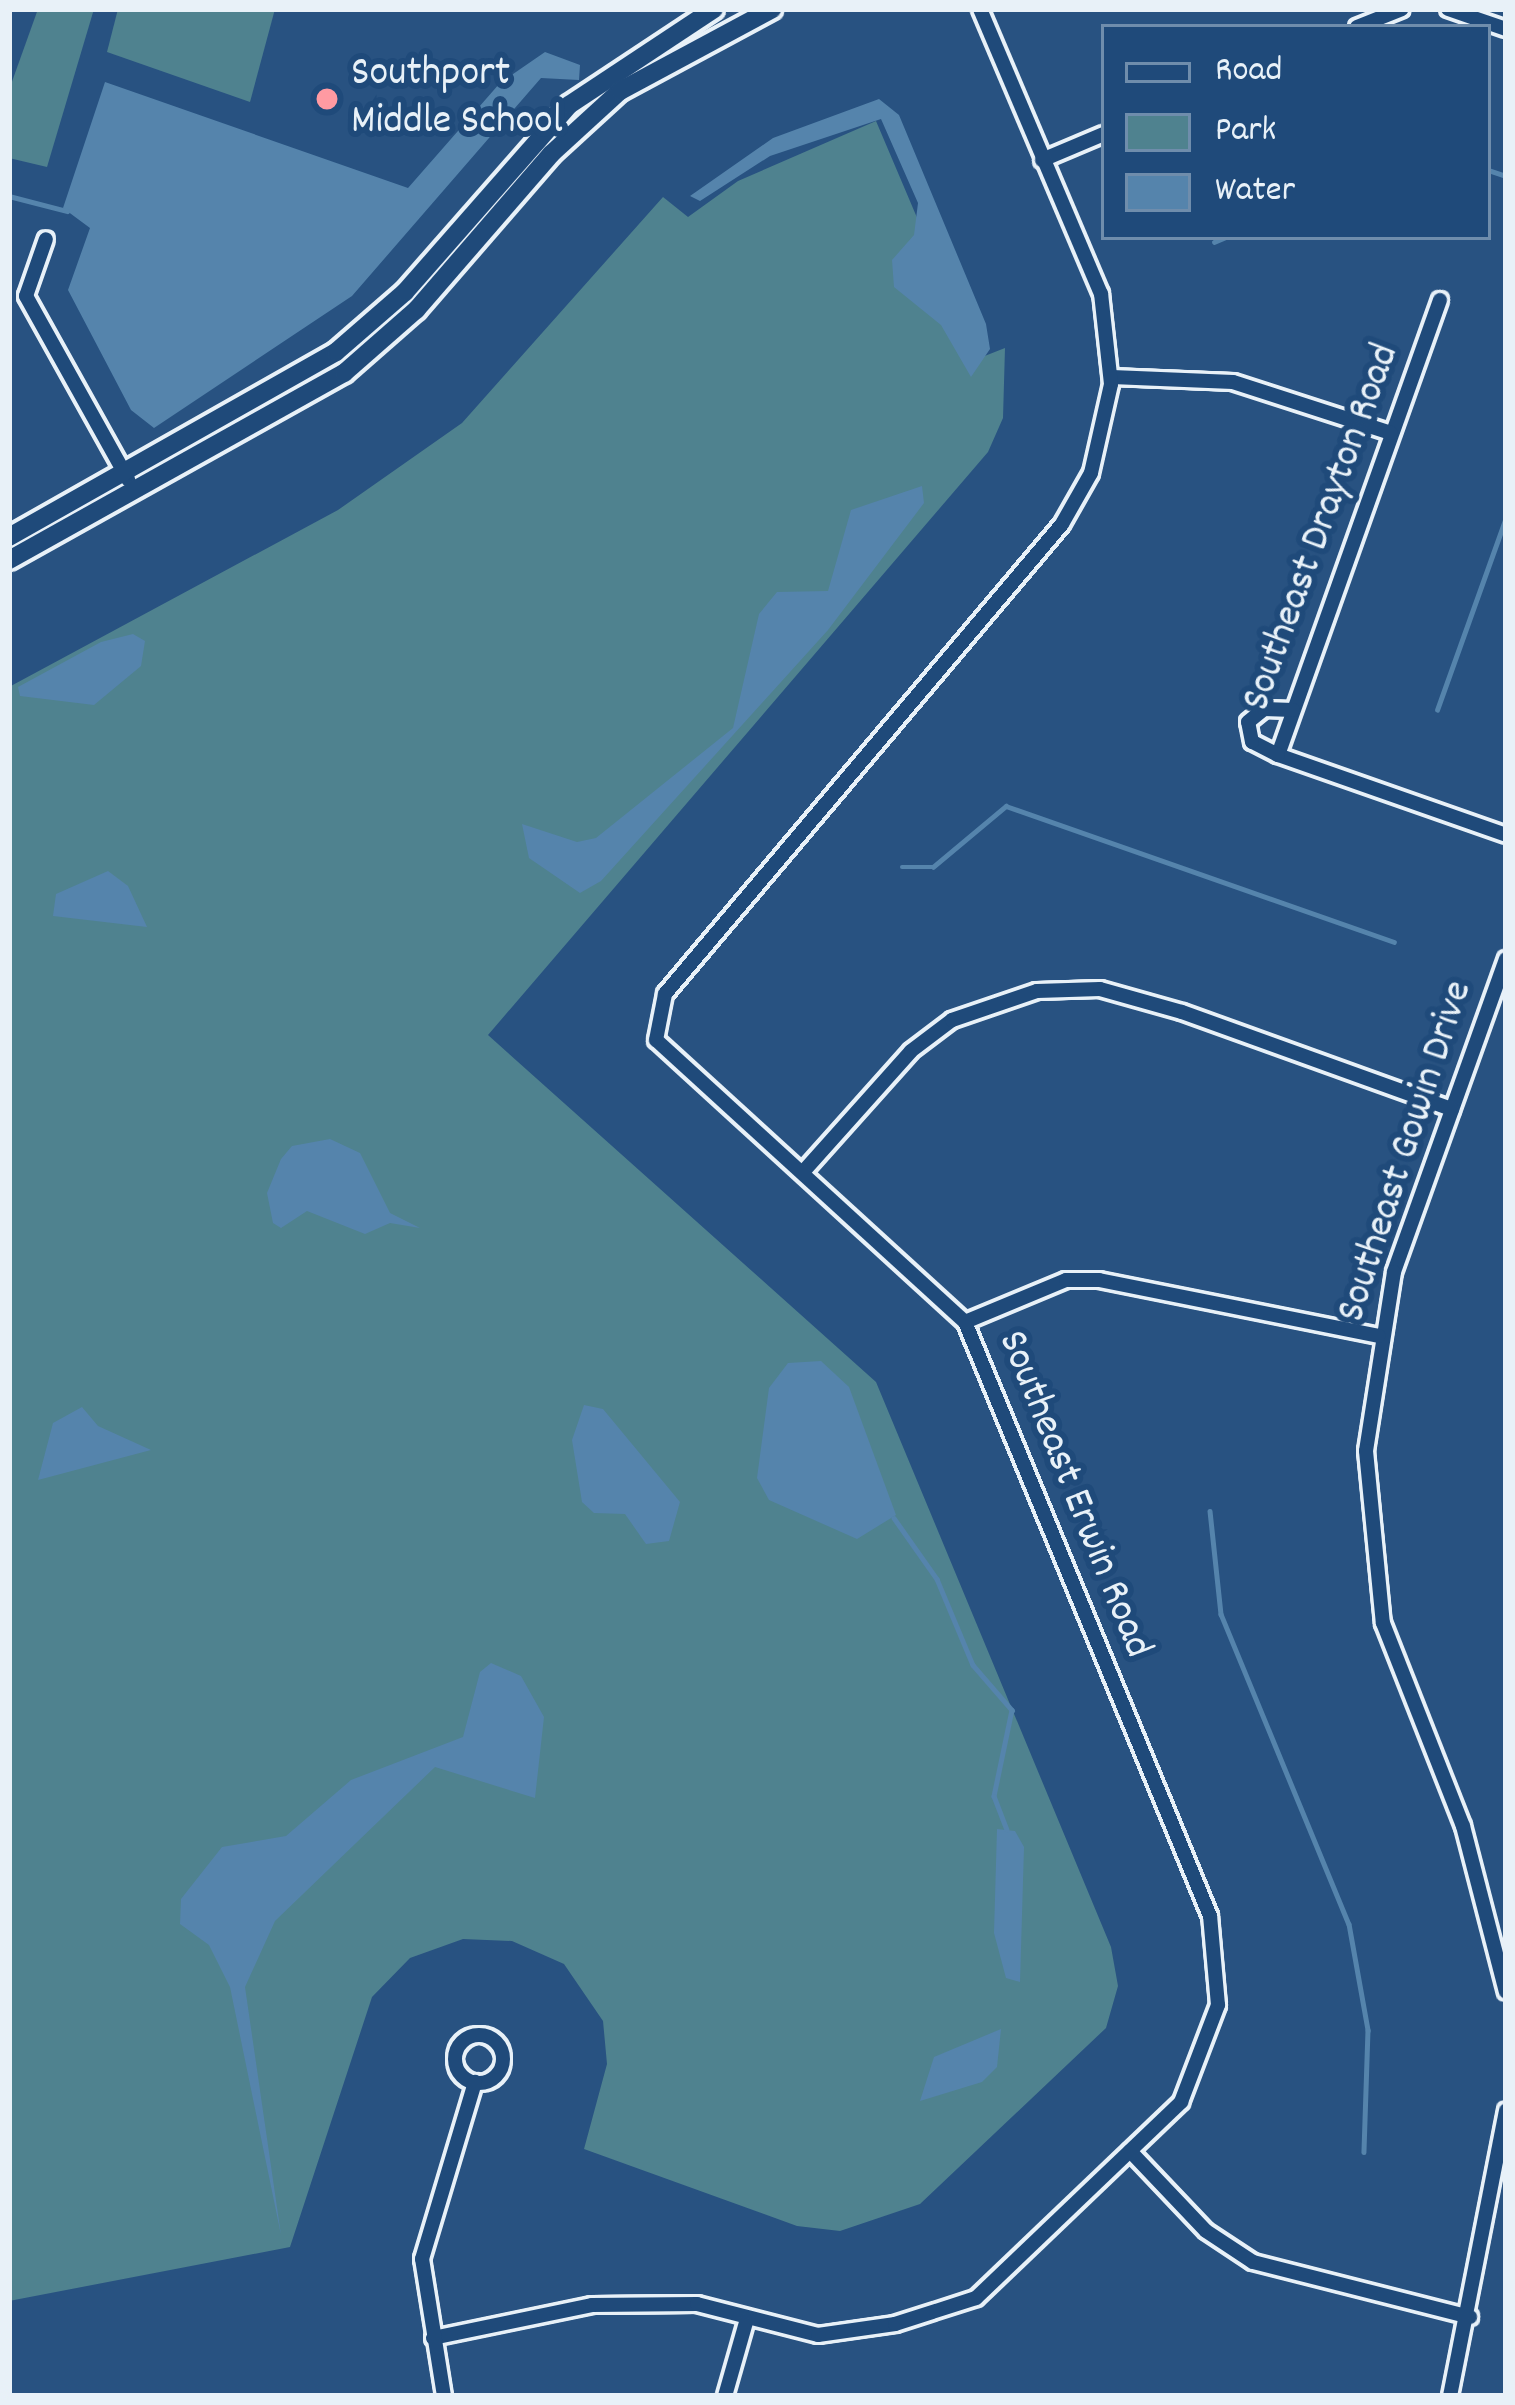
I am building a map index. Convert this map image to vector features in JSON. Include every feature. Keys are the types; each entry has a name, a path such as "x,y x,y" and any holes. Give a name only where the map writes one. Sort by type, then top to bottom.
{"street":[{"path":"9,560 361,332 523,151 598,80 723,14 772,9"},
{"name":"Southeast Erwin Road","path":"434,2338 592,2306 697,2304 818,2335 895,2324 976,2298 1181,2102 1204,2059 1218,1953 965,1322 656,1040 659,1004 1062,524 1091,473 1112,377 1101,294 980,9"},
{"path":"1364,24 1402,9"},
{"path":"1448,9 1506,29"},
{"path":"9,537 295,407 374,349 542,166 620,91 723,14"},
{"path":"1042,160 1101,135"},
{"path":"523,151 542,166"},
{"path":"46,238 26,296 130,484"},
{"path":"9,297 26,296"},
{"name":"Southeast Drayton Road","path":"1440,300 1278,755 1506,835"},
{"path":"361,332 374,349"},
{"path":"1112,377 1233,382 1391,433"},
{"path":"1278,755 1252,742 1248,722 1264,710 1293,710"},
{"name":"Southeast Gowin Drive","path":"1506,959 1378,1336 1366,1450 1383,1623 1463,1826 1506,1992"},
{"path":"802,1172 910,1052 952,1020 1037,991 1100,989 1182,1012 1453,1109"},
{"path":"965,1322 1066,1280 1099,1280 1378,1336"},
{"path":"445,2396 434,2338 427,2222 475,2083"},
{"path":"1450,2396 1506,2110"},
{"path":"1130,2151 1206,2231 1253,2262 1469,2317"},
{"path":"725,2396 747,2319"}],"green space":[{"path":"38,9 94,9 47,167 9,158 9,90"},
{"path":"118,9 275,9 250,102 107,52"},
{"path":"876,121 977,359 1005,348 1003,418 988,452 488,1035 876,1382 1111,1947 1118,1986 1106,2028 920,2204 840,2231 797,2226 584,2149 607,2064 603,2021 564,1964 512,1941 463,1939 410,1958 372,1997 290,2247 9,2301 9,687 338,510 462,423 663,197 688,217 738,181"}],"water":[{"path":"545,52 580,65 579,80 541,78 352,296 154,428 131,410 68,290 90,228 63,208 105,82 408,188 500,83"},
{"path":"879,99 899,115 986,324 990,349 971,377 941,325 894,287 892,260 914,235 918,203 881,119 770,156 700,201 690,196 773,138"},
{"path":"922,486 924,503 828,630 601,881 580,893 529,858 522,824 577,842 596,838 733,728 759,614 777,592 828,591 851,510"},
{"path":"133,634 145,641 141,666 94,705 20,696 18,687 101,642"},
{"path":"108,871 128,886 147,927 53,916 56,894"},
{"path":"330,1139 360,1153 390,1213 420,1228 390,1223 365,1234 307,1211 281,1228 273,1223 267,1193 281,1159 292,1146"},
{"path":"821,1361 849,1387 896,1515 857,1539 769,1500 757,1478 769,1388 788,1363"},
{"path":"584,1405 603,1409 680,1502 669,1541 646,1544 625,1514 594,1513 582,1502 572,1440"},
{"path":"82,1407 98,1426 151,1450 38,1480 53,1423"},
{"path":"491,1663 521,1676 544,1717 535,1798 435,1767 275,1921 245,1987 281,2235 230,1987 209,1945 180,1924 181,1899 222,1847 286,1836 351,1780 463,1737 480,1672"},
{"path":"997,1829 1015,1831 1024,1847 1020,1982 1006,1978 994,1933"},
{"path":"1001,2029 997,2067 982,2082 920,2101 934,2057"}],"waterway":[{"path":"1491,171 1506,176"},
{"path":"9,196 67,211"},
{"path":"1214,242 1219,240"},
{"path":"1437,710 1506,517"},
{"path":"902,867 933,867 1006,806 1394,942"},
{"path":"1210,1511 1221,1614 1349,1924 1368,2030 1364,2152"},
{"path":"894,1518 937,1579 973,1665 1012,1710 994,1796 1007,1830"}],"place":[{"name":"Southport Middle School","path":"327,99"}]}
